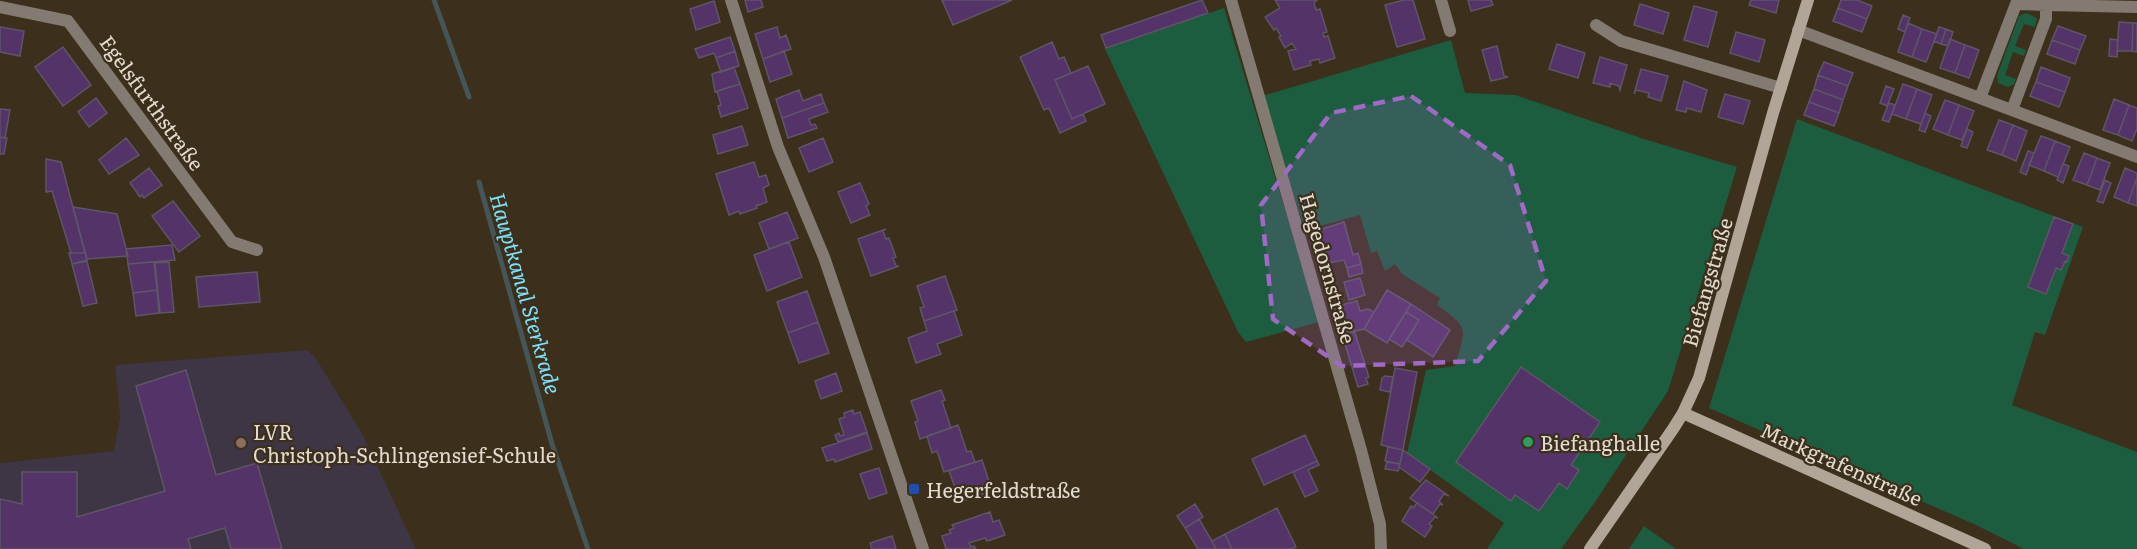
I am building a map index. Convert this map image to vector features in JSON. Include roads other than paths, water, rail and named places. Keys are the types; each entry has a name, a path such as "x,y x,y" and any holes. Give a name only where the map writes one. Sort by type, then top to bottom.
{"main road":[{"name":"Biefangstraße","path":"1590,549 1683,413 1699,378 1808,0"},
{"name":"Markgrafenstraße","path":"1683,413 1985,549"}],"street":[{"path":"731,0 778,147 824,257 923,549"},
{"name":"Hagedornstraße","path":"1230,0 1361,450 1380,525 1381,549"},
{"path":"1441,0 1450,31"},
{"path":"1980,98 2015,2 2137,7"},
{"path":"2012,110 2046,19 2046,5"},
{"name":"Egelsfurthstraße","path":"0,7 68,21 232,242 257,250"},
{"path":"1596,25 1622,41 1781,88"},
{"path":"1798,30 2137,157"}],"waterway":[{"name":"Hauptkanal Sterkrade","path":"434,0 469,97"},
{"name":"Hauptkanal Sterkrade","path":"479,182 552,444 588,549"}],"place":[{"name":"Biefanghalle","path":"1528,442"},
{"name":"LVR Christoph-Schlingensief-Schule","path":"241,443"},
{"name":"Hegerfeldstraße","path":"914,489"}]}
